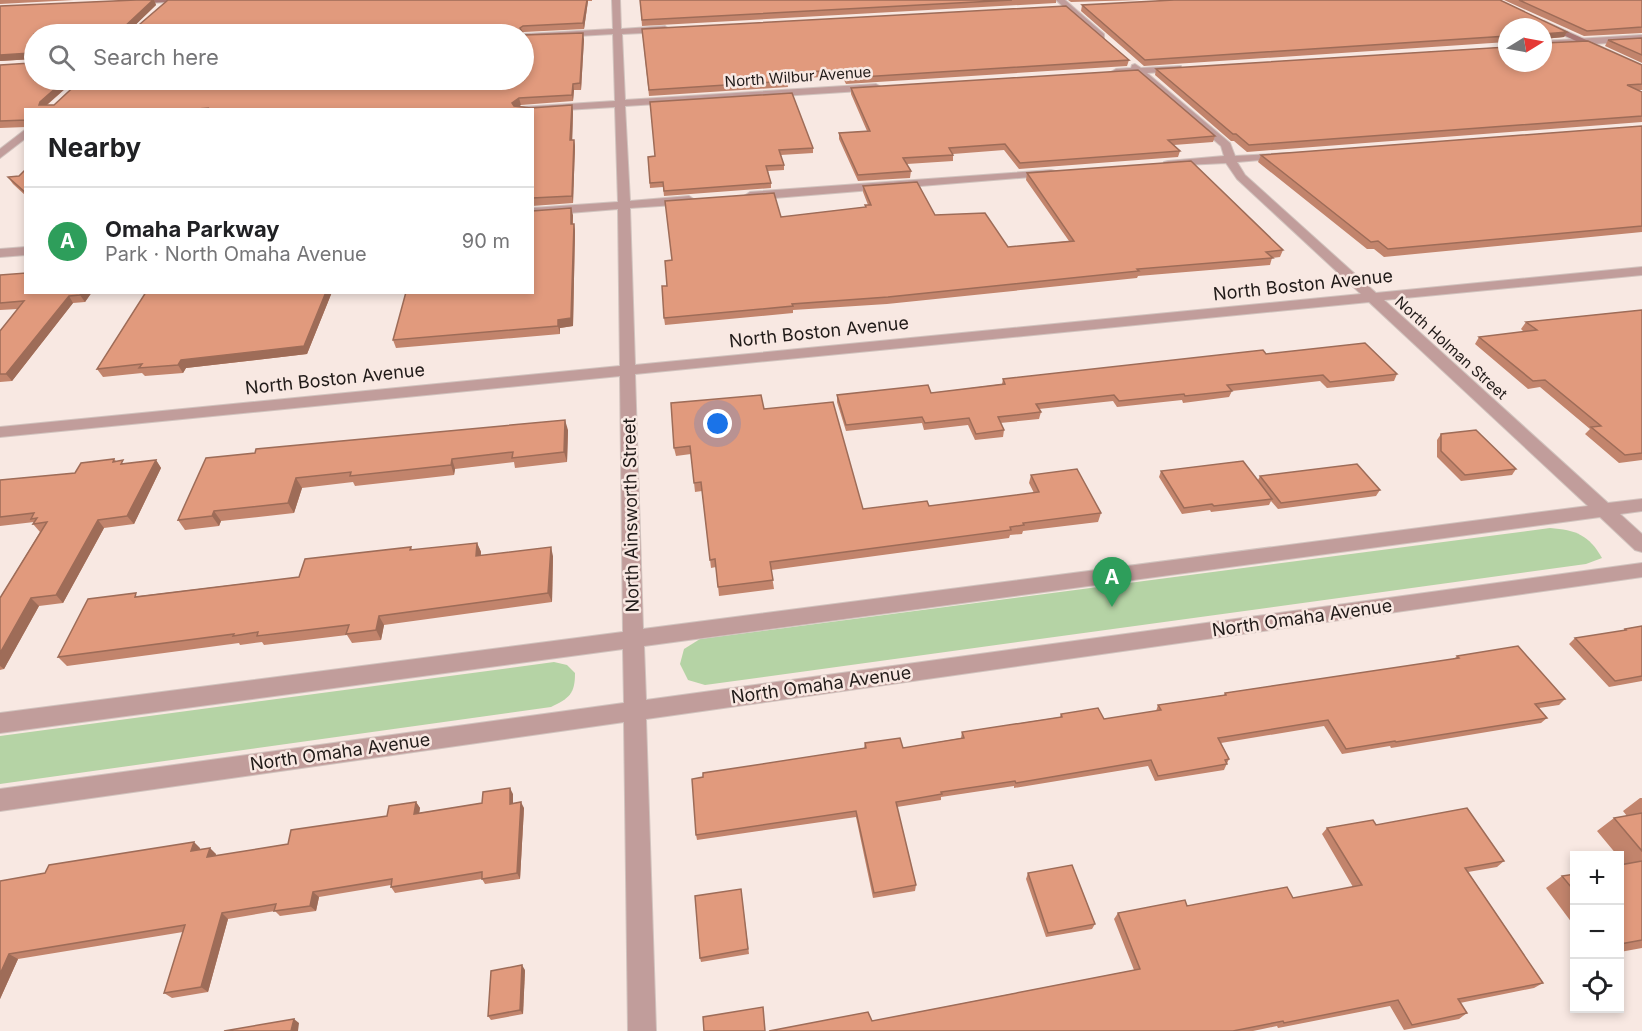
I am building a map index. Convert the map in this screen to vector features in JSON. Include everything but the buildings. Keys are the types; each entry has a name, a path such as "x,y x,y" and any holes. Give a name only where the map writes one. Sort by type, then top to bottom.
{"main road":[{"path":"119,2 169,0"},
{"path":"1552,27 1642,68"}],"street":[{"path":"156,13 169,0"},
{"name":"North Ainsworth Street","path":"616,0 624,205 642,1031"},
{"path":"1058,4 1067,7 1112,46"},
{"path":"1067,7 1079,6"},
{"path":"534,36 676,29"},
{"path":"1552,44 1642,38"},
{"path":"1103,72 1134,66 1186,67"},
{"name":"North Holman Street","path":"1134,66 1226,145 1233,167 1241,177 1642,545"},
{"name":"North Wilbur Avenue","path":"534,109 889,86"},
{"path":"0,143 20,141"},
{"path":"0,155 20,141"},
{"path":"1151,165 1300,153"},
{"path":"739,196 1060,172"},
{"path":"534,212 704,199"},
{"path":"0,253 24,251"},
{"name":"North Boston Avenue","path":"0,432 1642,271"},
{"path":"0,723 1642,506"},
{"name":"North Omaha Avenue","path":"0,800 1642,570"}],"green space":[{"path":"1550,528 1581,535 1592,544 1602,558 1586,564 705,685 688,680 680,664 684,649 700,639"},
{"path":"554,662 567,665 575,673 575,680 570,694 563,701 551,707 0,784 0,736"}],"place":[{"name":"Omaha Parkway","path":"1112,607"}]}
